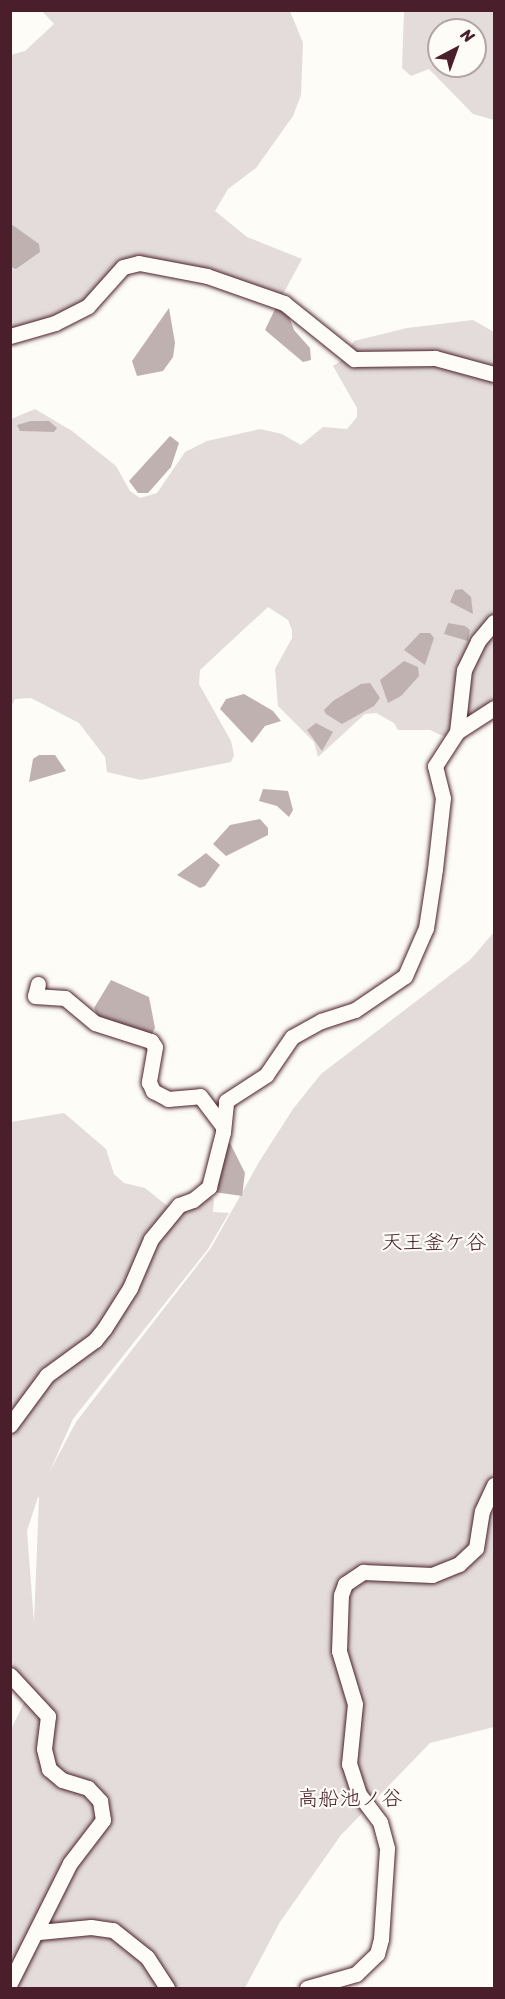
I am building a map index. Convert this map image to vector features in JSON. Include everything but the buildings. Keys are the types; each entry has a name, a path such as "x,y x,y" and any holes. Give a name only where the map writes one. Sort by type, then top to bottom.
{"street":[{"path":"10,336 55,323 88,306 123,267 139,263 207,276 284,303 354,359 435,358 495,374"},
{"path":"457,732 464,670 478,641 495,622"},
{"path":"10,1425 47,1375 96,1340 130,1288 151,1239 179,1205 193,1200 208,1187 223,1126 226,1101 277,1065 292,1037 321,1021 355,1010 405,976 426,928 435,869 443,798 435,766 457,732 495,708"},
{"path":"38,984 35,996 65,998 95,1023 151,1041 155,1047 149,1082 153,1091 168,1099 200,1096 223,1126"},
{"path":"307,1989 362,1970 377,1954 381,1939 387,1848 380,1822 359,1794 349,1764 354,1704 339,1651 337,1613 345,1584 363,1572 432,1575 459,1564 476,1548 482,1511 495,1485"},
{"path":"10,1675 48,1716 44,1749 49,1769 62,1780 88,1788 100,1801 103,1820 70,1863 39,1932 10,1983"},
{"path":"39,1932 91,1927 113,1930 147,1957 167,1989"}],"shaded area":[{"path":"42,11 290,11 303,43 301,95 293,116 256,168 228,189 215,211 247,237 302,259 282,296 137,257 86,302 55,319 11,330 11,55 25,51 54,24"},
{"path":"404,11 494,11 494,120 473,114 438,78 487,78 487,18 427,18 427,70 411,76 402,68"},
{"path":"11,224 39,244 40,252 16,269 11,267"},
{"path":"276,307 288,314 294,330 310,348 311,360 303,362 265,330"},
{"path":"169,308 175,343 173,357 163,371 137,376 132,361"},
{"path":"473,320 494,332 494,707 445,737 430,730 398,730 394,723 376,713 365,714 318,757 314,742 278,706 275,669 292,638 292,630 288,620 268,607 200,670 199,684 231,741 234,755 231,762 141,780 107,772 105,757 79,723 31,698 15,699 11,707 11,419 35,409 72,431 116,466 130,491 140,498 157,493 185,452 207,441 260,429 282,434 301,445 323,427 347,429 357,417 357,408 333,366 342,360 354,341 407,328"},
{"path":"31,421 49,421 57,428 54,432 20,431 17,425"},
{"path":"170,436 179,443 171,467 148,493 138,493 129,481"},
{"path":"462,589 471,597 473,614 450,602 455,590"},
{"path":"448,623 465,626 470,630 468,641 444,634"},
{"path":"420,633 430,633 434,638 425,665 404,650"},
{"path":"404,661 418,667 419,676 401,696 388,703 380,680"},
{"path":"370,683 380,698 374,706 342,724 326,714 324,710 333,701 361,684"},
{"path":"244,694 273,711 281,721 265,726 252,743 220,709 226,699"},
{"path":"316,723 333,732 322,751 307,730"},
{"path":"39,755 55,755 66,771 29,782 33,759"},
{"path":"263,789 288,791 293,810 289,817 277,806 259,801"},
{"path":"260,819 268,828 268,835 226,856 213,844 230,825"},
{"path":"206,853 220,865 205,886 200,888 177,875"},
{"path":"494,932 494,1727 430,1743 341,1835 280,1922 245,1988 11,1988 10,1731 31,1689 10,1666 11,1122 64,1113 106,1149 114,1174 124,1183 145,1188 170,1208 207,1195 214,1199 213,1212 229,1213 208,1249 73,1419 49,1473 76,1422 211,1248 259,1162 293,1109 321,1074 470,960","holes":["39,1497 34,1623 27,1531"]},
{"path":"111,980 149,997 155,1028 150,1037 98,1016 94,1008"},
{"path":"230,1143 245,1173 242,1196 214,1192 225,1145"}],"district":[{"name":"天王釜ケ谷","path":"434,1242"},
{"name":"高船池ノ谷","path":"350,1798"}]}
